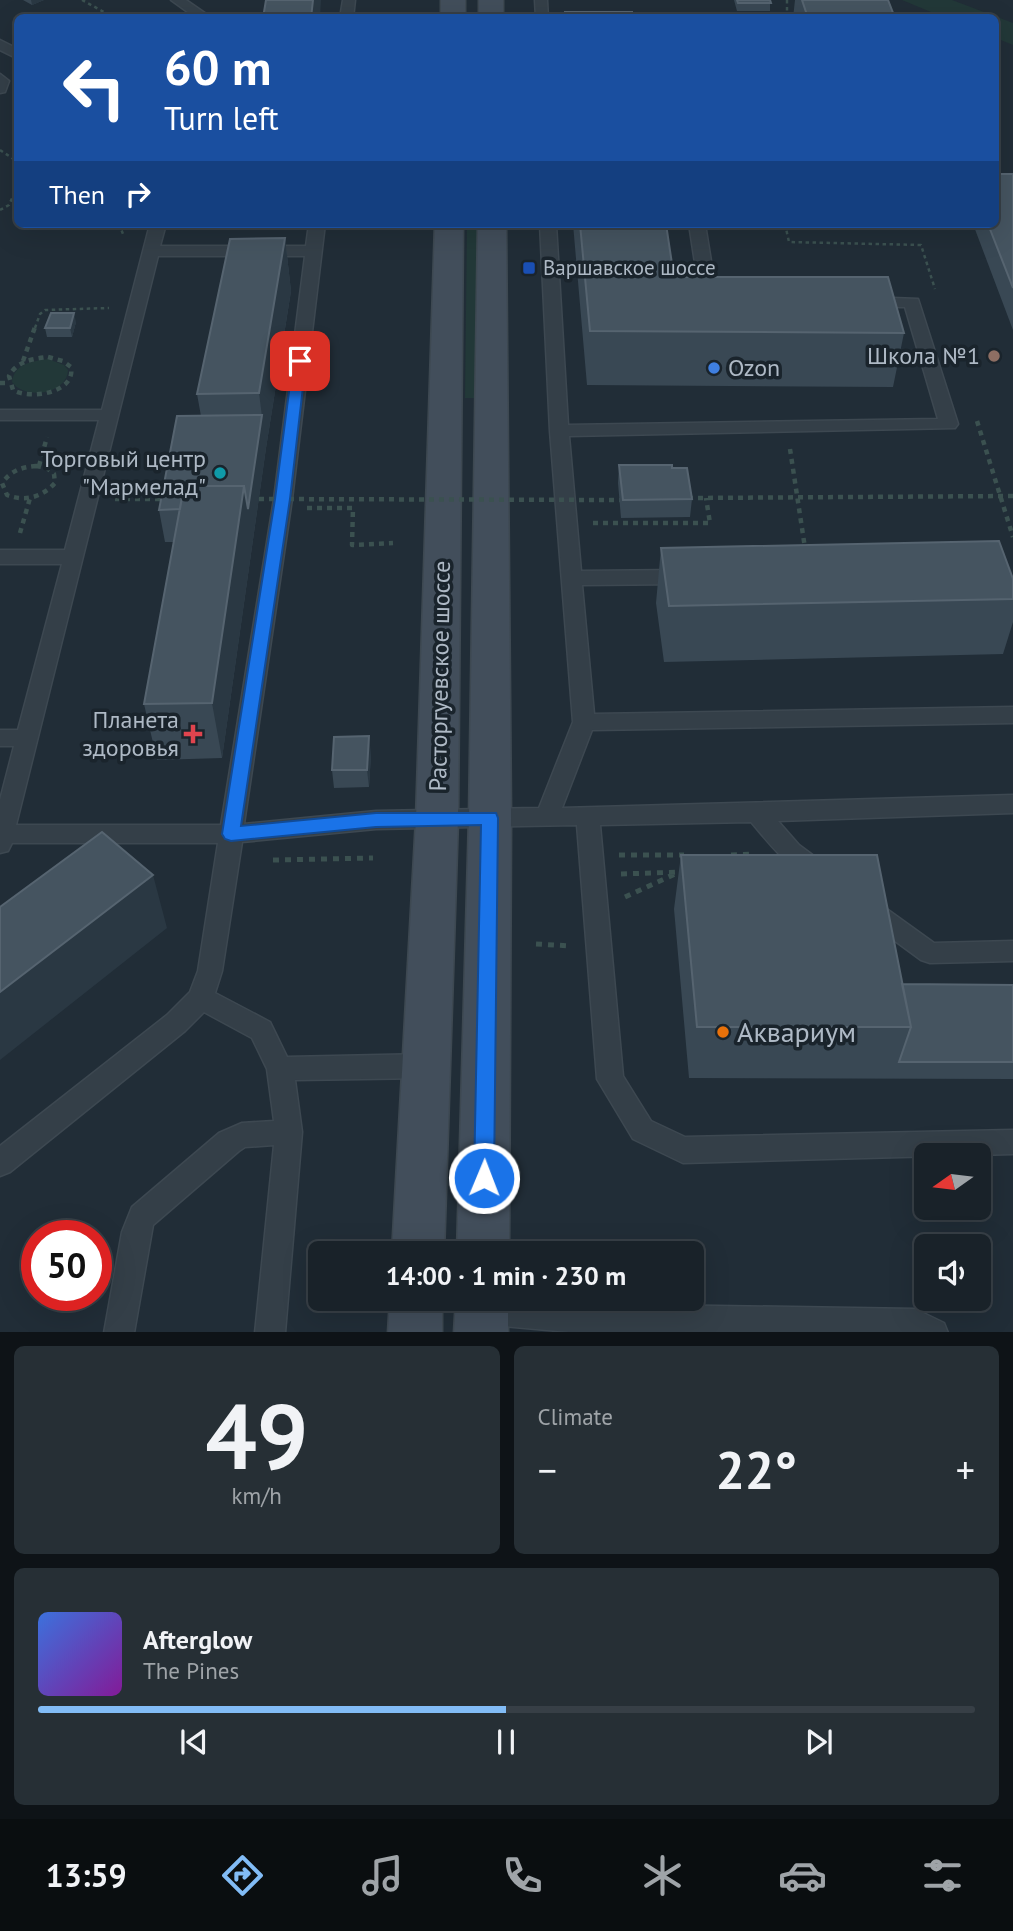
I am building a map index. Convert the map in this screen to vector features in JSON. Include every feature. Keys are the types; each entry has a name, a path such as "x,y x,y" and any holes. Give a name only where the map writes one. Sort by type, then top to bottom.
{"main road":[{"name":"Расторгуевское шоссе","path":"419,1241 437,819 449,228"},
{"name":"Расторгуевское шоссе","path":"483,1241 490,818 492,228"},
{"path":"415,1332 416,1311"}],"lane":[{"path":"177,0 200,14"},
{"path":"0,78 0,89"},
{"path":"158,228 1,839 231,834 376,820 757,813 1013,804"},
{"path":"0,1163 176,1023 201,998 210,971 281,507 316,228"},
{"path":"547,817 584,722 559,431 548,228"},
{"path":"698,228 709,302 736,302"},
{"path":"152,251 313,251"},
{"path":"559,431 949,424 912,302 845,302"},
{"path":"0,415 110,415"},
{"path":"6,557 74,556"},
{"path":"573,578 698,577"},
{"path":"584,722 1013,715"},
{"path":"0,738 27,738"},
{"path":"757,813 791,852 930,953 1013,951"},
{"path":"588,817 610,1079 642,1130 682,1150 1013,1142"},
{"path":"201,998 261,1030 280,1069 289,1132 270,1332"},
{"path":"280,1069 427,1066"},
{"path":"119,1332 136,1232 142,1216 229,1142 242,1135 289,1132"},
{"path":"482,1314 593,1319 915,1324 934,1332"}],"path":[{"path":"82,0 108,14"},
{"path":"0,210 9,205 14,194"},
{"path":"121,228 123,234"},
{"path":"23,362 48,357 68,363 73,369 72,377 58,390 34,396 12,390 7,383 8,375 23,362 40,314 44,310 137,308"},
{"path":"0,383 7,383"},
{"path":"787,427 806,550"},
{"path":"0,474 36,466 47,468 54,474 55,483 49,491 30,498 14,498 1,489 9,474"},
{"path":"687,498 1013,496"},
{"path":"6,557 30,498"},
{"path":"88,500 174,498"},
{"path":"568,523 710,523 706,498"},
{"path":"258,499 620,500"},
{"path":"281,507 353,508 352,545 393,543"},
{"path":"729,855 791,852"},
{"path":"592,864 688,855"},
{"path":"227,861 373,858"},
{"path":"592,864 679,872 692,870"},
{"path":"595,911 679,872"}],"green space":[{"path":"902,0 952,0 989,14 936,14"},
{"path":"999,18 1013,23 1013,45 999,39"},
{"path":"467,228 478,228 477,398 465,398"},
{"path":"48,359 64,365 68,370 61,385 53,390 35,393 18,388 12,382 20,367"}],"building":[{"path":"266,0 313,0 311,14 264,14"},
{"path":"737,0 770,0 771,3 738,3"},
{"path":"802,0 888,0 893,14 807,14"},
{"path":"565,12 632,12 632,14"},
{"path":"999,174 1013,174 1013,288 990,228 999,228"},
{"path":"580,228 667,228 674,277 888,277 904,333 590,331"},
{"path":"285,238 259,393 197,394 230,239"},
{"path":"51,313 74,313 70,328 45,328"},
{"path":"262,415 248,509 244,486 184,486 180,509 159,510 177,416"},
{"path":"619,465 672,465 672,468 687,468 692,499 623,500"},
{"path":"184,486 244,486 212,703 144,704"},
{"path":"999,541 1013,579 1013,599 669,606 661,548"},
{"path":"369,736 367,770 332,770 334,737"},
{"path":"102,832 153,875 0,992 0,907"},
{"path":"681,855 877,855 911,1027 697,1027"},
{"path":"902,984 1013,985 1013,1062 899,1062 911,1027"}],"place":[{"name":"Варшавское шоссе","path":"529,268"},
{"name":"Школа №1","path":"994,356"},
{"name":"Ozon","path":"714,368"},
{"name":"Торговый центр \"Мармелад\"","path":"220,473"},
{"name":"Планета здоровья","path":"193,734"},
{"name":"Аквариум","path":"723,1032"}],"route":[{"path":"300,361 283,499 231,834 376,820 490,818 484,1178"}]}
